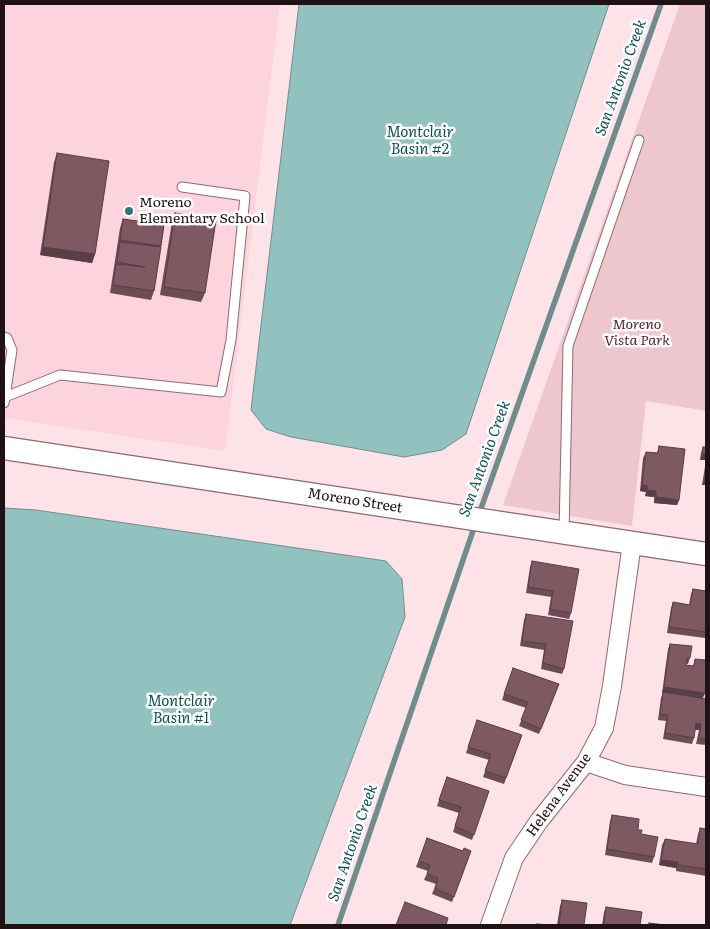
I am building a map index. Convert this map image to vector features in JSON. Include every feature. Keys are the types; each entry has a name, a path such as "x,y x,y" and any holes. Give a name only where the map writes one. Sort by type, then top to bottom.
{"street":[{"name":"Moreno Street","path":"4,448 706,554"},
{"name":"Helena Avenue","path":"490,925 514,858 538,821 586,762 604,728 612,686 632,543"},
{"path":"586,762 625,775 706,787"}],"lane":[{"path":"564,533 568,346 639,140"},
{"path":"6,338 12,350 6,376 4,400 60,376 221,392 231,340 245,196 182,187"}],"shaded area":[{"name":"Moreno Elementary School","path":"4,4 280,4 225,451 4,418"}],"green space":[{"name":"Moreno Vista Park","path":"680,4 706,4 706,411 646,401 632,526 503,505"}],"water":[{"name":"Montclair Basin #2","path":"299,4 609,4 466,434 442,450 404,457 291,437 266,429 251,410"},
{"name":"Montclair Basin #1","path":"4,508 36,510 386,561 402,579 405,617 290,925 4,925"}],"building":[{"path":"57,153 109,161 95,254 43,247"},
{"path":"175,213 216,220 205,293 164,287"},
{"path":"123,219 164,225 161,246 120,240"},
{"path":"120,242 161,247 154,291 113,285 116,264 145,267 117,262"},
{"path":"659,446 685,449 679,500 656,497 656,491 647,490 648,486 642,485 646,452 658,453"},
{"path":"703,447 706,447 706,454 702,454"},
{"path":"532,561 579,569 571,613 550,609 553,591 528,587"},
{"path":"693,589 706,591 706,632 669,627 673,602 690,605"},
{"path":"526,614 573,621 564,669 543,663 546,644 522,641"},
{"path":"670,644 692,646 690,658 687,658 686,665 694,666 695,659 706,660 705,693 664,687"},
{"path":"513,668 559,684 541,729 521,720 528,702 504,694"},
{"path":"663,692 706,699 706,739 699,738 701,724 696,723 694,738 665,733 668,715 660,714"},
{"path":"477,720 522,735 506,778 485,771 491,754 468,747"},
{"path":"447,777 489,791 474,835 455,826 461,807 439,800"},
{"path":"612,815 639,819 638,830 642,830 641,834 658,837 654,857 607,849"},
{"path":"700,828 706,829 706,869 678,865 678,862 661,860 665,839 698,844"},
{"path":"427,838 463,851 464,848 471,851 454,897 435,888 438,878 427,874 430,865 419,861"},
{"path":"562,900 587,903 584,925 559,925"},
{"path":"405,902 448,918 446,925 396,925"},
{"path":"606,907 642,912 640,925 604,925"},
{"path":"649,923 665,925 649,925"}],"waterway":[{"name":"San Antonio Creek","path":"479,514 661,4"},
{"name":"San Antonio Creek","path":"338,925 475,525"}],"place":[{"name":"Moreno Elementary School","path":"129,211"}]}
